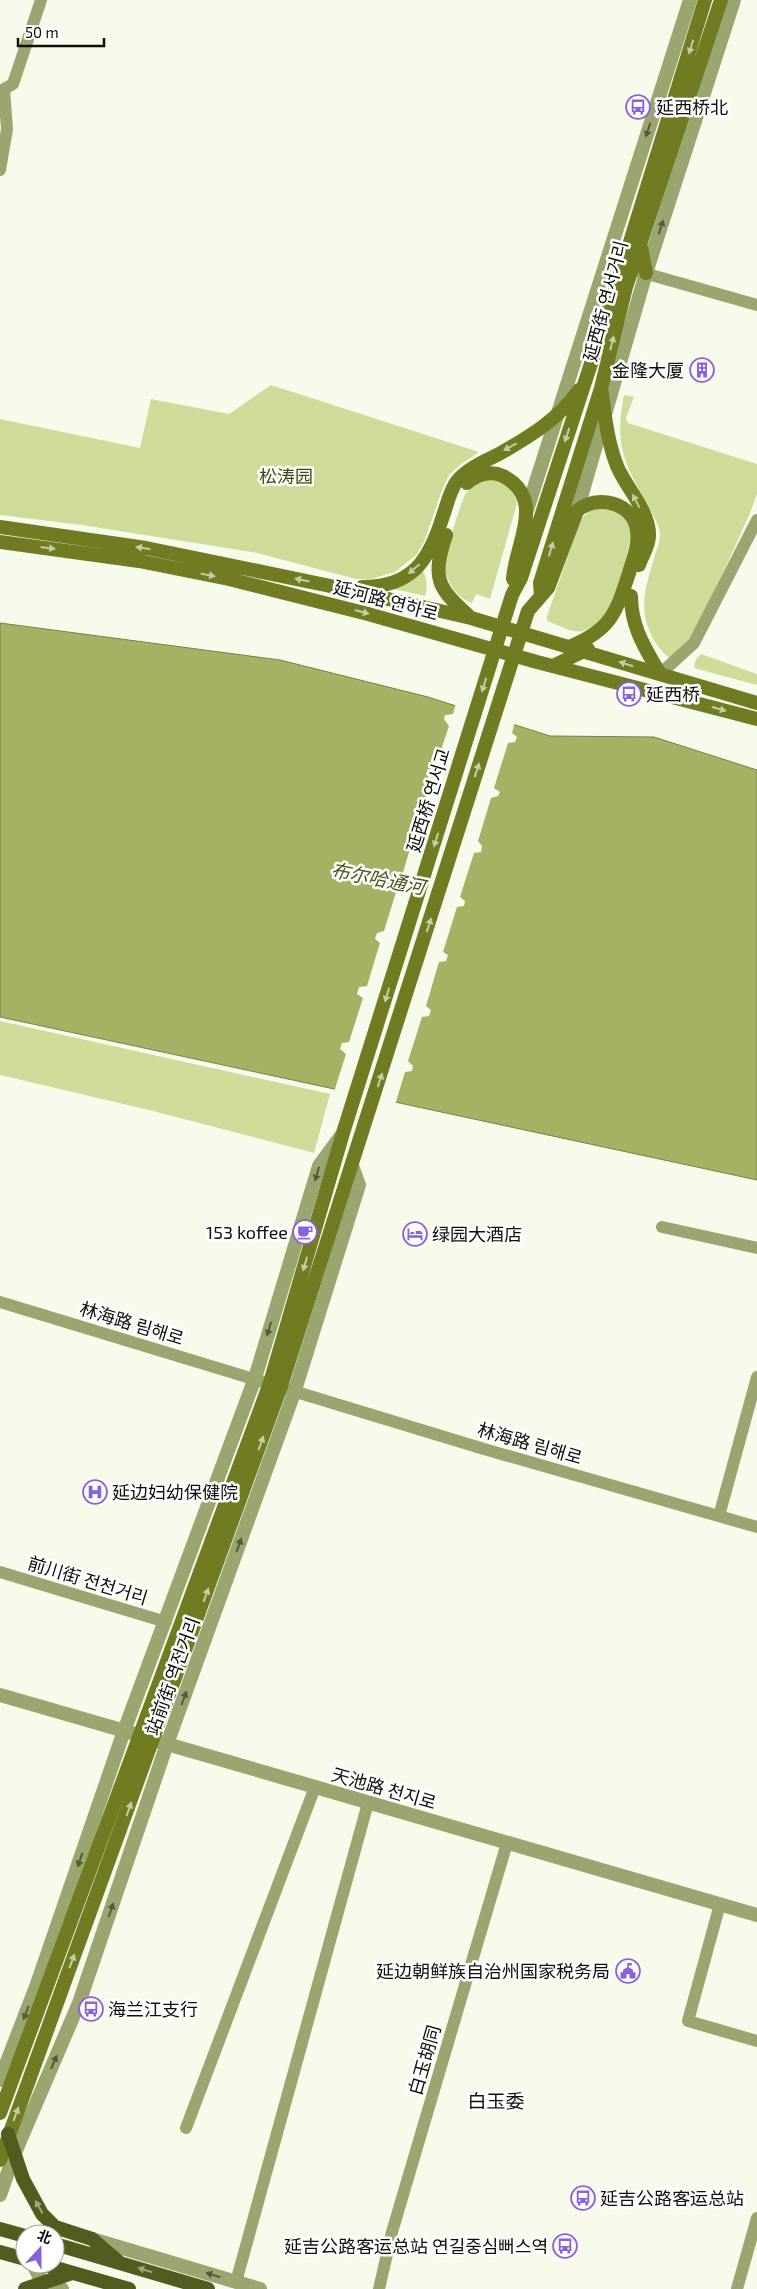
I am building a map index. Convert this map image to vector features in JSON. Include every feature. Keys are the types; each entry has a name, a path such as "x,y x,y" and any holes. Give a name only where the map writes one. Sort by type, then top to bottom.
{"main road":[{"name":"延西街 연서거리","path":"511,600 521,578 617,284 705,0"},
{"name":"延西街 연서거리","path":"541,596 540,583 639,271 640,242 721,0"},
{"path":"340,588 382,587 404,577 421,562 432,548 450,494 462,476 541,429 558,413 585,381"},
{"path":"553,666 584,651 612,631 621,618 631,596 644,550 647,547 649,530 646,520 618,468 605,419 601,388"},
{"path":"425,629 437,612 442,549 462,490 473,477 481,474 501,475 519,490 527,510 514,574 511,600"},
{"path":"541,596 548,588 578,510 595,502 608,502 618,505 626,511 636,524 637,546 619,601 610,618 593,636 570,647"},
{"name":"延河路 연하로","path":"0,527 155,550 340,588 437,612 471,618 757,703"},
{"name":"延河路 연하로","path":"0,542 171,567 315,600 553,666 757,719"},
{"path":"439,580 450,600 471,618"},
{"name":"站前街 역전거리","path":"0,2160 8,2134 161,1742 282,1386 528,610 541,596"},
{"path":"631,596 635,629 660,674"},
{"name":"延西桥 연서교","path":"345,1127 511,600"},
{"name":"站前街 역전거리","path":"0,2113 140,1736 282,1386 345,1127"},
{"path":"8,2134 23,2179 42,2214 55,2227 92,2239 120,2262"},
{"path":"0,2228 15,2233"},
{"path":"65,2247 208,2289"},
{"path":"0,2252 15,2256"},
{"path":"65,2271 129,2289"},
{"path":"25,2289 73,2273"}],"street":[{"path":"0,170 7,129 2,89 13,84 40,0"},
{"name":"延西街 연서거리","path":"527,510 690,0"},
{"name":"延西街 연서거리","path":"578,510 605,419 639,271 734,0"},
{"path":"639,271 757,305"},
{"path":"660,674 694,643 757,520"},
{"name":"站前街 역전거리","path":"0,2080 37,1984 124,1731 255,1378 319,1166 345,1127"},
{"path":"662,1227 757,1248"},
{"name":"林海路 림해로","path":"0,1302 282,1386 484,1449 757,1527"},
{"path":"719,1516 757,1377"},
{"name":"前川街 전천거리","path":"0,1572 166,1622"},
{"name":"天池路 천지로","path":"0,1695 757,1915"},
{"name":"站前街 역전거리","path":"0,2195 14,2155 79,2003 161,1742"},
{"path":"186,2128 315,1787"},
{"path":"236,2282 368,1803"},
{"name":"白玉胡同","path":"379,2289 392,2232 507,1843"},
{"path":"720,1904 688,2021 757,2040"},
{"path":"736,2289 757,2218"},
{"path":"92,2239 260,2289"},
{"path":"38,2274 42,2282 62,2289"}],"green space":[{"name":"松涛园","path":"271,385 479,452 449,475 424,542 416,555 395,572 371,579 356,579 257,553 82,525 0,515 0,419 140,448 151,399 229,414"},
{"path":"624,395 634,397 626,418 628,423 757,464 757,494 750,513 698,628 692,639 671,659 654,640 646,622 644,604 646,586 660,535 656,522 631,473 622,450 620,425"},
{"path":"488,479 507,486 513,493 517,503 490,599 476,594 472,603 462,598 454,590 446,574 445,563 452,533 464,497 474,485"},
{"path":"603,507 620,515 629,526 630,537 626,559 614,596 605,614 587,630 579,632 569,630 547,621 547,616 581,519 591,510"},
{"path":"422,570 426,583 425,596 395,589"},
{"path":"701,654 757,674 757,685 694,668 696,659"},
{"path":"0,1021 330,1094 314,1153 153,1111 0,1075"}],"water":[{"name":"布尔哈通河","path":"0,623 280,660 428,697 550,736 654,737 757,770 757,1180 0,1017"}],"pier":[{"path":"456,703 515,722 512,733 517,737 515,742 508,743 494,788 500,792 498,796 491,798 478,841 482,846 481,852 474,853 460,897 465,901 464,906 457,907 443,952 448,955 446,961 439,962 426,1006 431,1010 429,1016 422,1017 408,1061 413,1066 412,1071 405,1072 395,1105 334,1092 346,1054 340,1049 342,1043 349,1042 363,998 357,994 359,987 367,986 380,943 375,939 377,933 384,931 397,889 392,884 394,877 402,876 414,835 409,830 411,823 419,822 431,781 426,774 428,769 435,768 449,726 444,719 445,715 453,714"}],"place":[{"name":"延西桥北","path":"638,107"},
{"name":"金隆大厦","path":"702,370"},
{"name":"延西桥","path":"629,694"},
{"name":"153 koffee","path":"305,1232"},
{"name":"绿园大酒店","path":"415,1234"},
{"name":"延边妇幼保健院","path":"95,1492"},
{"name":"延边朝鲜族自治州国家税务局","path":"628,1971"},
{"name":"海兰江支行","path":"91,2009"},
{"name":"延吉公路客运总站","path":"583,2198"},
{"name":"延吉公路客运总站 연길중심뻐스역","path":"565,2246"}],"district":[{"name":"白玉委","path":"496,2100"}]}
